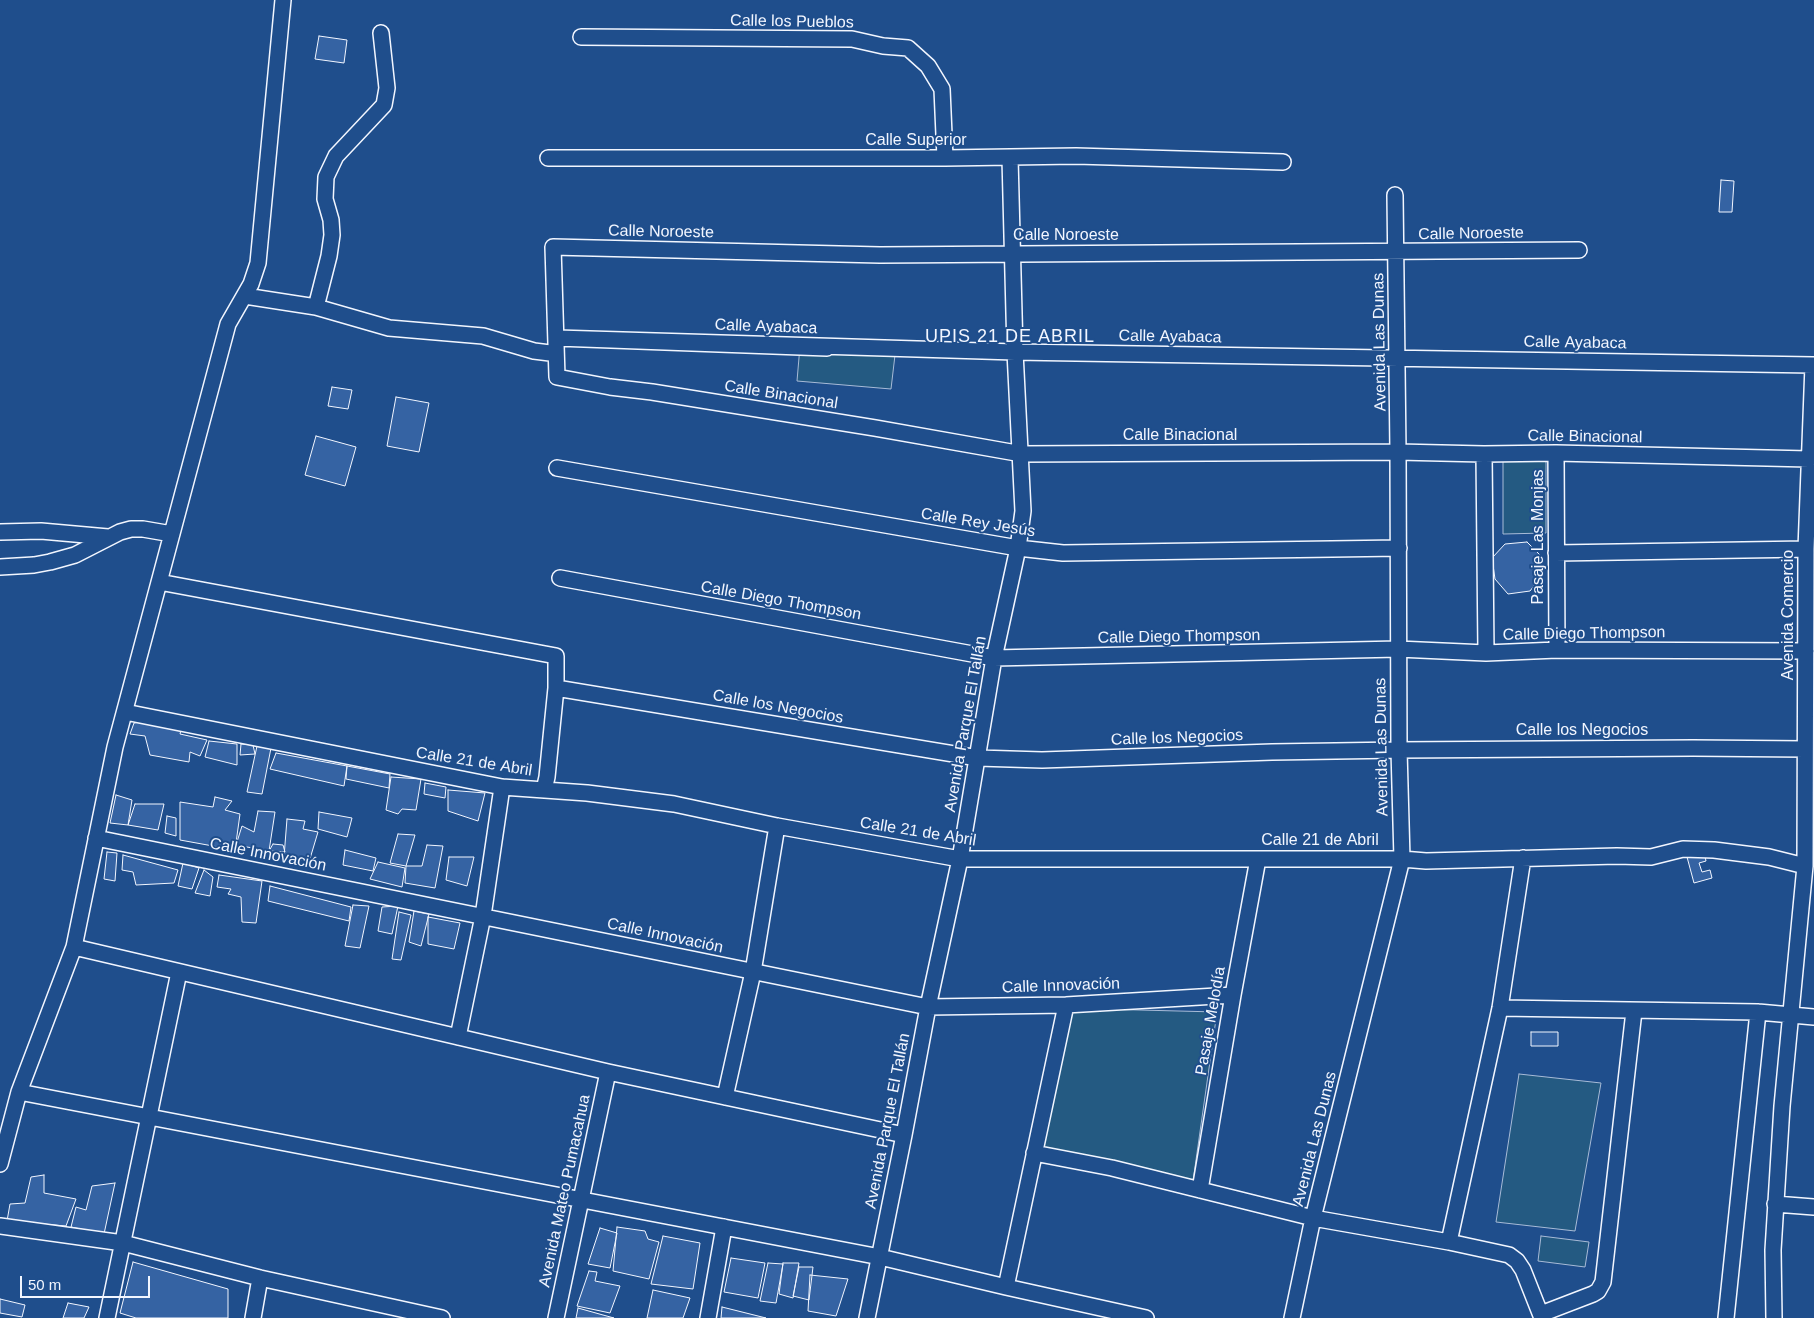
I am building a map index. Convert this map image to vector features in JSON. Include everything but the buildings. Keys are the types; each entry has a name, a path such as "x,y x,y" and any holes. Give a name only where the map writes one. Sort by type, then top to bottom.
{"street":[{"path":"0,1164 19,1092 74,946 115,747 228,324 245,296 258,263 283,0"},
{"path":"316,307 329,256 332,235 331,220 325,199 326,177 336,156 384,104 387,88 381,33"},
{"name":"Calle los Pueblos","path":"581,37 852,39 884,46 908,48 928,66 942,89 945,158"},
{"name":"Calle Superior","path":"548,158 1010,158 1076,156 1283,162"},
{"name":"Avenida Parque El Tallán","path":"867,1318 928,1007 960,859 994,658 1018,548 1023,511 1022,454 1015,352 1010,158"},
{"name":"Avenida Las Dunas","path":"1292,1318 1313,1218 1402,859 1399,750 1398,358 1395,195"},
{"name":"Calle Noroeste","path":"557,338 553,247 880,255 1579,250"},
{"path":"245,296 316,307 389,328 483,336 534,351 550,353"},
{"name":"Calle Ayabaca","path":"557,338 826,348"},
{"name":"Calle Ayabaca","path":"557,338 1015,352 1813,365"},
{"name":"Calle Binacional","path":"557,338 557,377 865,426 1022,454 1398,452 1484,454 1556,452 1809,459"},
{"name":"Avenida Comercio","path":"1774,1318 1773,1250 1776,1204 1790,1015 1805,866 1806,549 1813,365"},
{"name":"Pasaje Las Monjas","path":"1556,452 1557,650"},
{"path":"1484,454 1486,653"},
{"name":"Calle Rey Jesús","path":"557,468 1018,548 1063,553 1399,548"},
{"path":"0,567 34,565 75,555 120,532 131,529 172,534"},
{"path":"0,532 41,532 110,538"},
{"path":"1556,554 1806,549"},
{"name":"Calle Diego Thompson","path":"560,578 994,658 1398,649 1486,653 1557,650 1806,651"},
{"path":"159,582 556,656 556,688 544,790"},
{"name":"Calle los Negocios","path":"556,688 978,758 1042,760 1272,752 1399,750 1684,748 1805,750"},
{"name":"Calle 21 de Abril","path":"125,712 502,787 587,793 674,804 777,826 960,859 1402,859 1426,862 1523,858 1651,857 1683,849 1714,850 1769,857 1805,866"},
{"path":"458,1037 483,916 502,787"},
{"path":"725,1097 753,972 777,826"},
{"name":"Calle Innovación","path":"96,838 928,1007 1066,1005 1233,995"},
{"path":"1449,1242 1500,1008 1523,858"},
{"name":"Pasaje Melodía","path":"1200,1190 1258,859"},
{"path":"74,946 608,1072 904,1135"},
{"path":"107,1318 179,972"},
{"path":"1006,1287 1066,1005"},
{"path":"1500,1008 1758,1012 1814,1017"},
{"path":"1034,1153 1112,1168 1313,1218 1449,1242 1509,1255 1517,1261 1523,1270 1542,1316 1593,1294 1598,1291 1603,1282 1634,1011"},
{"path":"1726,1318 1758,1012"},
{"name":"Avenida Mateo Pumacahua","path":"556,1318 608,1072"},
{"path":"19,1092 880,1257 1146,1318"},
{"path":"1776,1204 1814,1206"},
{"path":"0,1226 123,1243 260,1278 442,1318"},
{"path":"708,1318 724,1227"},
{"path":"253,1318 260,1278"}],"shaded area":[{"path":"800,346 895,355 891,389 797,381"},
{"path":"1503,457 1546,457 1546,533 1503,534"},
{"path":"1061,1008 1217,1012 1193,1181 1042,1148"},
{"path":"1519,1074 1601,1083 1575,1231 1496,1222"},
{"path":"1541,1236 1589,1242 1585,1267 1538,1261"}],"district":[{"name":"UPIS 21 DE ABRIL","path":"1010,337"}]}
